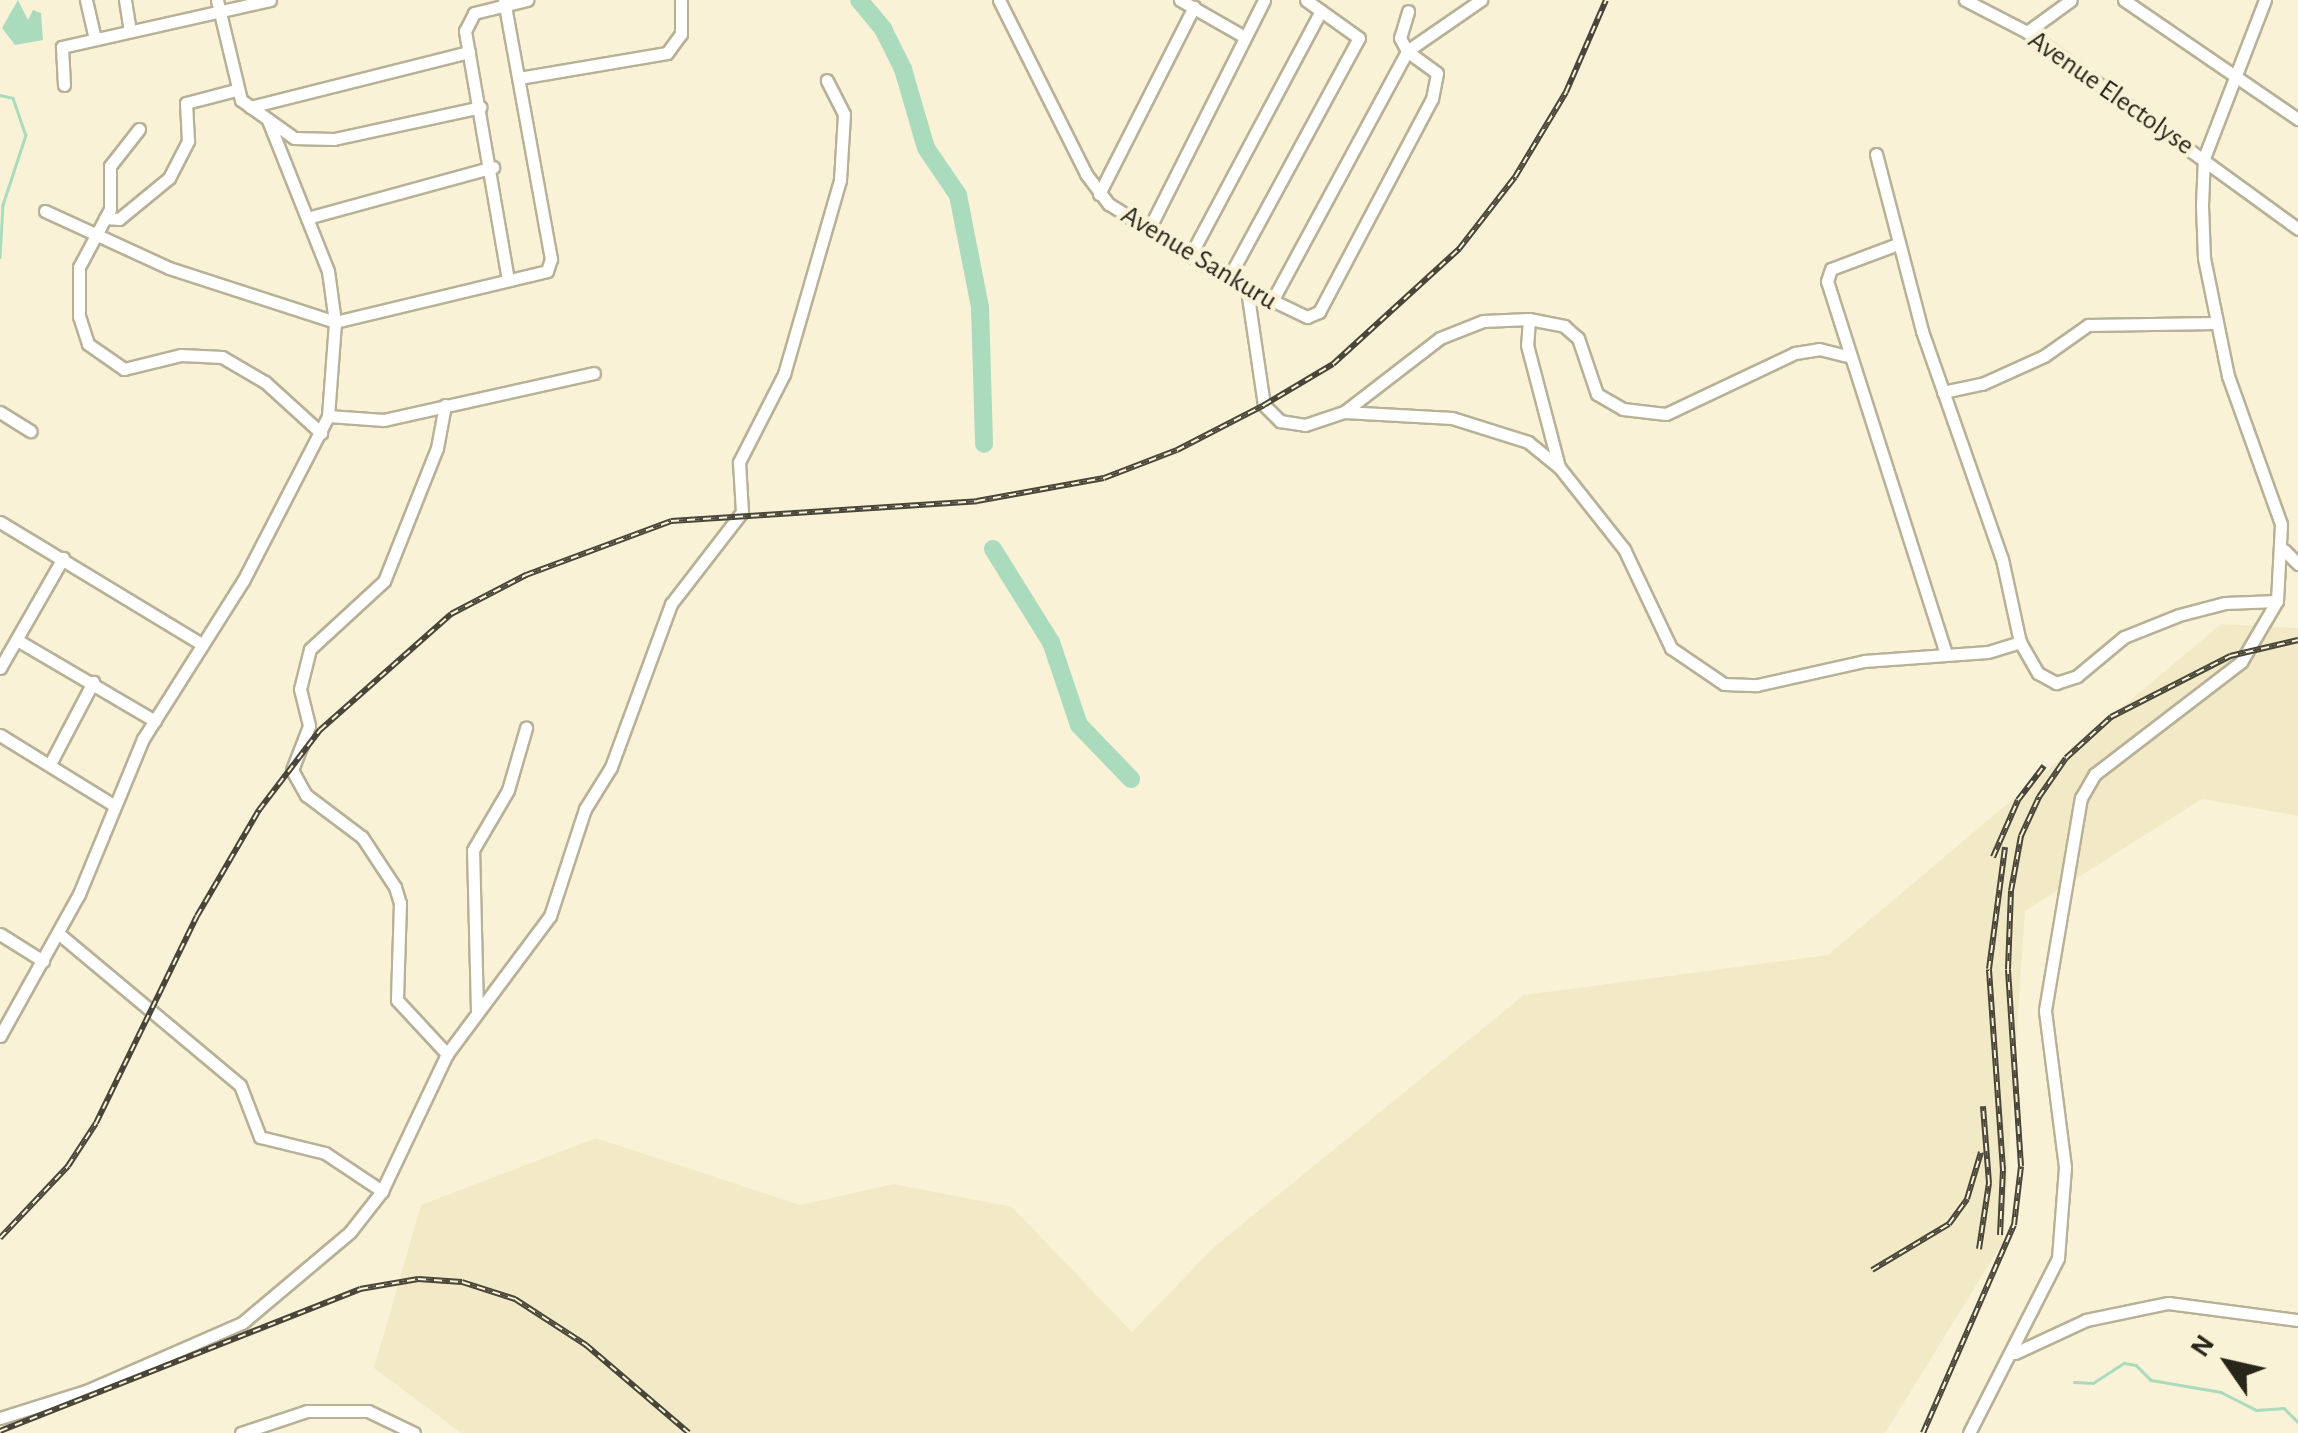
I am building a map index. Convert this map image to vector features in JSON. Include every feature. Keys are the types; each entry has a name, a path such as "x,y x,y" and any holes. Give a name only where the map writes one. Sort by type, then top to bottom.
{"street":[{"path":"86,0 95,38"},
{"path":"125,0 130,31"},
{"path":"64,85 60,50 218,6 270,0"},
{"path":"508,280 493,168 465,31 474,12 528,0"},
{"path":"519,78 666,54 682,34 681,0"},
{"name":"Avenue Sankuru","path":"998,0 1099,194 1228,280 1271,304 1307,316 1319,312 1438,80 1432,67 1407,51"},
{"path":"1180,0 1243,36"},
{"path":"1149,229 1264,0"},
{"path":"1228,280 1357,45 1357,34 1306,0"},
{"path":"1271,304 1407,51 1481,0"},
{"name":"Avenue Electolyse","path":"1965,0 2027,32 2298,229"},
{"path":"2027,32 2071,0"},
{"path":"2124,0 2234,79 2298,119"},
{"path":"1969,1433 2015,1353 2058,1258 2064,1225 2065,1168 2045,1010 2080,798 2094,774 2241,662 2278,601 2284,550 2215,323 2204,258 2204,158 2265,0"},
{"path":"45,211 92,237 335,322 551,266 505,3"},
{"path":"218,6 236,90 250,108 309,142 481,106"},
{"path":"1099,194 1194,7"},
{"path":"1190,256 1321,11"},
{"path":"1407,51 1400,38 1408,11"},
{"path":"250,108 469,52"},
{"path":"0,1418 86,1391 242,1323 350,1232 382,1191 448,1054 550,916 584,808 611,767 671,604 742,512 739,462 784,374 840,180 844,114 826,80"},
{"path":"105,218 119,220 169,178 188,141 186,103 236,90"},
{"path":"0,1036 58,933 155,720 203,645 328,416 335,322 326,263 268,120"},
{"path":"140,129 110,166 105,218 79,267 78,316 102,359 124,369 180,354 222,357 265,382 321,433"},
{"path":"1876,154 1896,246 2002,559 2020,642 2038,673 2056,682 2078,676 2124,637 2179,615 2225,603 2278,601"},
{"path":"307,218 493,168"},
{"path":"1896,246 1827,273 1848,356 1946,653"},
{"path":"1247,290 1264,406 1280,421 1305,425 1344,412 1440,338 1483,321 1528,318 1564,326 1578,338 1598,394 1638,411 1666,414 1795,353 1819,349 1848,356"},
{"path":"1528,318 1526,346 1559,467"},
{"path":"1943,392 1982,384 2061,347 2088,325 2215,323"},
{"path":"328,416 384,420 594,373"},
{"path":"444,405 437,448 384,581 310,648 300,689 308,726 292,770 306,794 362,836 395,887 400,902 397,1000 448,1054"},
{"path":"0,412 31,430"},
{"path":"1344,412 1452,418 1494,428 1528,442 1559,467 1624,549 1671,648 1724,684 1757,685 1864,661 1988,652 2020,642"},
{"path":"0,522 203,645"},
{"path":"2284,550 2298,564"},
{"path":"0,668 63,558"},
{"path":"17,640 155,720"},
{"path":"50,764 93,682"},
{"path":"477,1011 481,976 470,879 473,850 508,790 526,728"},
{"path":"0,735 115,806"},
{"path":"58,933 240,1085 260,1136 325,1153 382,1191"},
{"path":"0,934 43,961"},
{"path":"2015,1353 2086,1320 2168,1303 2298,1320"},
{"path":"241,1433 307,1411 368,1411 414,1433"}],"shaded area":[{"path":"18,0 28,20 33,10 41,13 43,40 15,45 2,28"},
{"path":"2221,624 2298,628 2298,816 2202,799 2025,911 2003,1242 1885,1433 461,1433 374,1368 421,1205 596,1138 800,1205 894,1184 1012,1207 1132,1332 1214,1247 1524,995 1828,955"}],"waterway":[{"path":"859,0 883,29 903,69 926,148 958,195 980,307 984,444"},
{"path":"0,95 13,98 26,135 3,205 0,257"},
{"path":"993,549 1051,642 1079,725 1131,779"},
{"path":"2074,1382 2093,1383 2124,1363 2136,1365 2151,1380 2221,1392 2256,1410 2284,1408 2298,1422"}],"railway":[{"path":"0,1238 68,1166 96,1123 197,916 259,810 320,730 451,614 526,575 671,521 977,501 1104,478 1177,450 1264,405 1333,364 1459,249 1515,177 1566,92 1606,0"},
{"path":"1923,1433 2014,1225 2021,1166 2008,969 2011,891 2021,836 2039,797 2066,758 2111,717 2230,656 2298,640"},
{"path":"1993,857 2018,800 2044,766"},
{"path":"2000,1235 2003,1170 1989,969 2005,847"},
{"path":"1979,1249 1989,1183 1983,1106"},
{"path":"1872,1270 1949,1224 1967,1199 1981,1152"},
{"path":"0,1431 360,1289 418,1279 462,1282 515,1299 586,1345 689,1433"}]}
